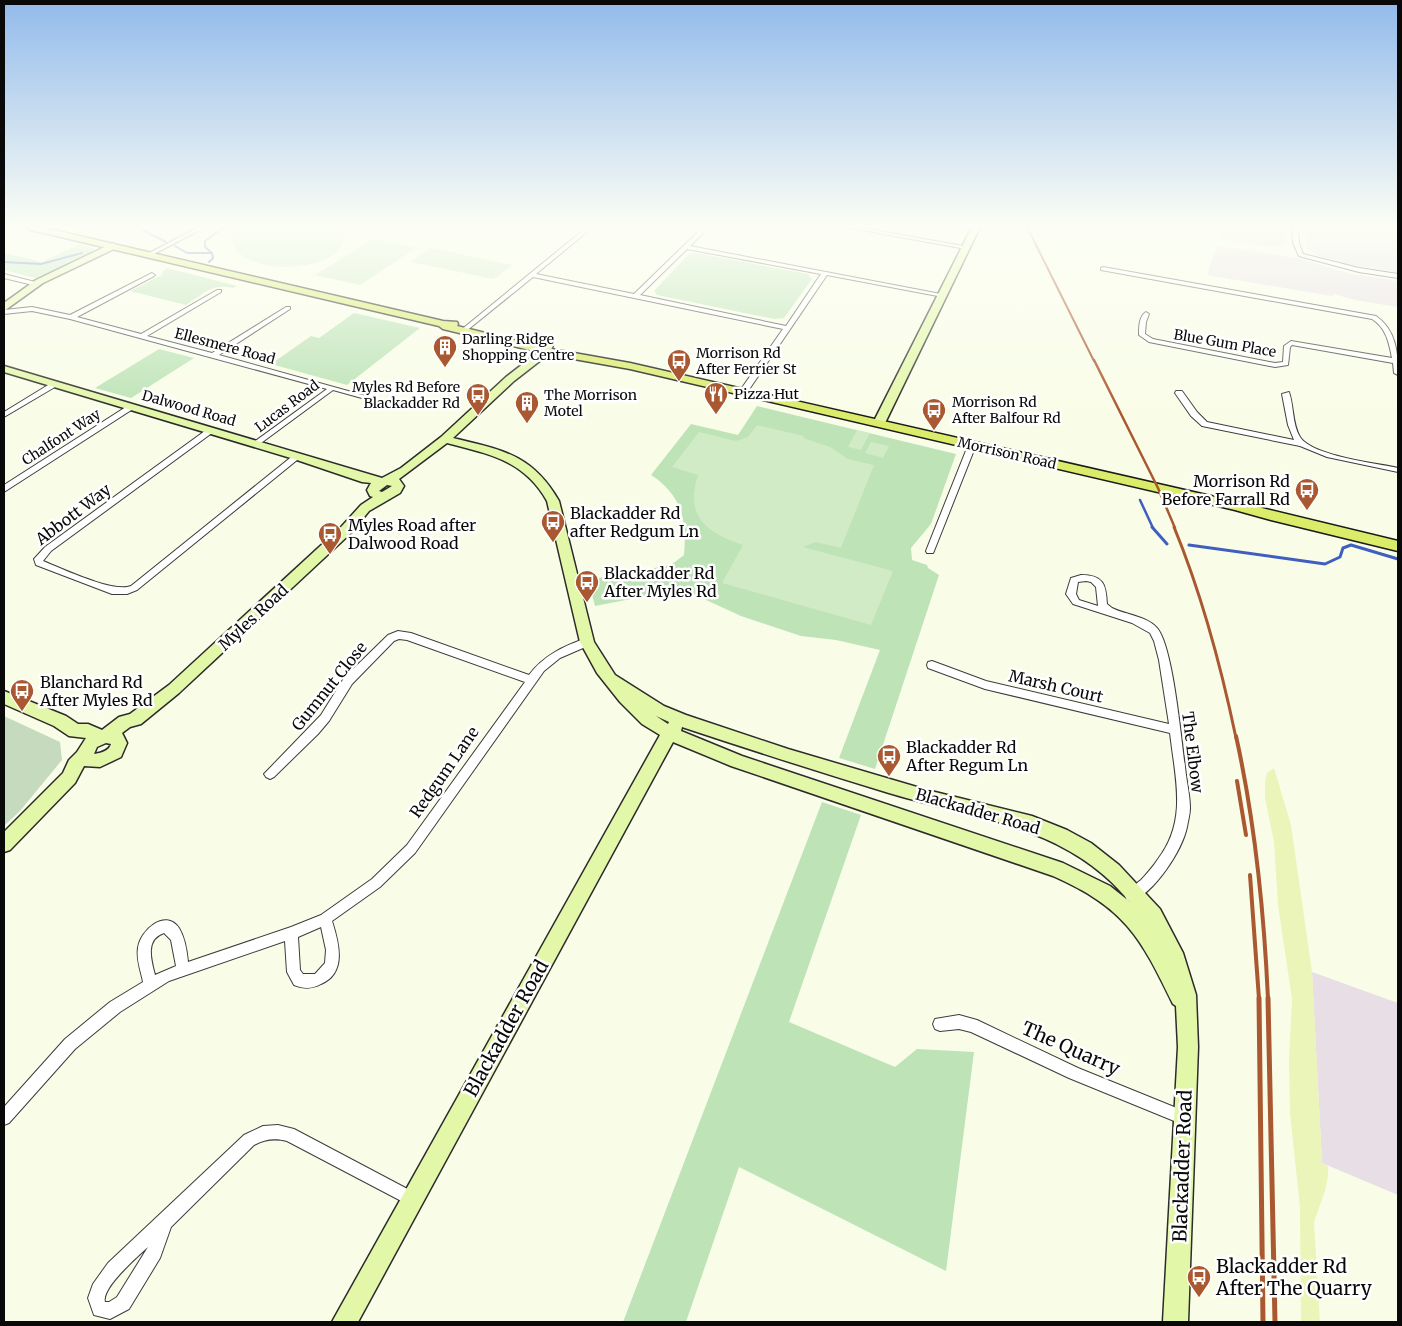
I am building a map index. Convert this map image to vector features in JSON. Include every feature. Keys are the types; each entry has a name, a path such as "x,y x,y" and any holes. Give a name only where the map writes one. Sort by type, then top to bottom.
{"main road":[{"name":"Morrison Road","path":"295,289 442,324 447,327 466,329 879,423 1237,506 1271,516 1398,546"},
{"name":"Morrison Road","path":"1237,506 1294,514 1398,536"}],"street":[{"path":"4,308 28,289"},
{"path":"71,317 124,289"},
{"path":"466,329 515,289"},
{"path":"603,289 788,328"},
{"path":"636,296 643,289"},
{"path":"743,392 816,289"},
{"path":"909,289 943,295"},
{"path":"879,423 946,289"},
{"path":"1215,289 1374,317 1386,325 1398,373"},
{"path":"142,336 219,291"},
{"path":"214,356 288,308"},
{"name":"Ellesmere Road","path":"4,312 32,309 71,317 380,401"},
{"name":"Blue Gum Place","path":"1146,314 1142,335 1151,341 1268,364 1285,365 1288,359 1287,346 1291,343 1395,361"},
{"name":"Myles Road","path":"4,844 70,778 85,771 92,742 109,738 133,726 135,719 187,678 346,529 365,508 380,486 406,471 445,439 544,347"},
{"name":"Dalwood Road","path":"4,369 298,456 354,474 380,486"},
{"path":"4,415 56,384"},
{"name":"Lucas Road","path":"257,444 332,388"},
{"path":"1179,393 1194,414 1204,424 1302,444 1320,452 1398,470"},
{"path":"1286,394 1296,436 1302,444"},
{"name":"Chalfont Way","path":"4,489 132,407"},
{"name":"Abbott Way","path":"212,430 48,549 38,559 39,563 112,591 127,591 134,588 298,456"},
{"name":"Blackadder Road","path":"445,439 513,459 534,472 544,483 553,501 586,642 593,656 610,679 658,710 675,727 736,761 920,822 1071,875 1097,887 1120,903 1136,918 1156,947 1186,1010"},
{"path":"930,551 972,445"},
{"name":"The Elbow","path":"1110,613 1143,624 1158,635 1168,682 1184,808 1178,840 1158,870 1135,893 1120,903"},
{"name":"Gumnut Close","path":"270,774 325,718 348,681 391,638 398,635 408,636 531,680"},
{"name":"Redgum Lane","path":"4,1118 70,1044 115,1007 150,985 183,968 291,933 325,919 376,883 411,849 540,668 556,655 586,642"},
{"name":"Marsh Court","path":"932,666 985,684 1174,730"},
{"path":"4,696 75,731 88,732 109,738"},
{"name":"Blackadder Road","path":"675,727 796,758 927,797 1032,824 1061,836 1085,849 1112,871 1153,914 1176,960 1186,995 1188,1046 1176,1322"},
{"name":"Blackadder Road","path":"344,1322 675,727"},
{"path":"75,731 78,739 90,755"},
{"path":"788,778 796,758"},
{"path":"920,822 927,797"},
{"path":"291,933 294,972 299,980 306,982 325,976 332,966 334,955 325,919"},
{"path":"150,985 144,950 145,942 150,934 159,928 166,926 172,928 176,934 183,968"},
{"name":"The Quarry","path":"940,1024 960,1022 972,1025 1074,1073 1184,1118"},
{"path":"164,1222 154,1252 123,1303 110,1311 100,1309 96,1299 101,1284 139,1243 164,1222 249,1140 262,1132 276,1131 288,1134 412,1199"}],"shaded area":[{"path":"134,289 211,289 186,305 130,291"},
{"path":"656,289 805,289 784,318 774,319 657,295 654,291"},
{"path":"1290,289 1398,289 1398,307 1355,300 1334,294 1332,296"},
{"path":"354,313 420,328 347,385 271,364 311,336 319,338"},
{"path":"159,349 194,358 131,398 95,388"},
{"path":"757,406 956,454 931,524 911,548 912,560 927,565 928,568 939,575 875,769 839,758 880,650 836,640 801,636 741,616 693,594 662,593 595,606 588,580 671,565 684,555 683,520 676,500 670,491 651,475 691,424 738,435"},
{"path":"757,425 804,436 803,438 830,447 848,459 874,465 841,548 816,542 803,547 893,571 871,625 722,583 743,545 719,535 702,521 694,502 694,489 698,475 672,467 699,432 736,441 748,437"},
{"path":"857,430 870,433 861,450 848,447"},
{"path":"871,442 889,446 883,458 865,453"},
{"path":"4,716 60,742 62,760 20,811 4,826"},
{"path":"822,802 861,815 789,1022 895,1067 917,1049 974,1052 946,1271 739,1167 686,1322 623,1322"},
{"path":"1312,972 1398,1003 1398,1195 1322,1163"}],"sand":[{"path":"1274,768 1291,825 1312,972 1322,1163 1328,1166 1325,1191 1314,1222 1320,1322 1301,1322 1300,1207 1290,1113 1289,1059 1292,999 1278,905 1274,842 1265,798 1267,773"}],"waterway":[{"path":"1140,500 1153,528"},
{"path":"1152,527 1167,544"},
{"path":"1189,545 1325,564 1340,557 1343,548 1351,545 1398,559"}],"railway":[{"path":"1058,289 1094,361"},
{"path":"1094,360 1158,488 1175,528"},
{"path":"1174,527 1210,631 1236,738"},
{"path":"1236,736 1243,768 1258,867 1268,999"},
{"path":"1237,781 1246,835"},
{"path":"1250,875 1259,999"},
{"path":"1259,998 1263,1322"},
{"path":"1268,998 1275,1322"}],"place":[{"name":"Darling Ridge Shopping Centre","path":"445,368"},
{"name":"Morrison Rd After Ferrier St","path":"679,382"},
{"name":"Pizza Hut","path":"716,415"},
{"name":"Myles Rd Before Blackadder Rd","path":"478,416"},
{"name":"The Morrison Motel","path":"527,424"},
{"name":"Morrison Rd After Balfour Rd","path":"934,431"},
{"name":"Morrison Rd Before Farrall Rd","path":"1307,511"},
{"name":"Blackadder Rd after Redgum Ln","path":"553,543"},
{"name":"Myles Road after Dalwood Road","path":"330,555"},
{"name":"Blackadder Rd After Myles Rd","path":"587,603"},
{"name":"Blanchard Rd After Myles Rd","path":"22,712"},
{"name":"Blackadder Rd After Regum Ln","path":"889,777"},
{"name":"Blackadder Rd After The Quarry","path":"1199,1298"}]}
